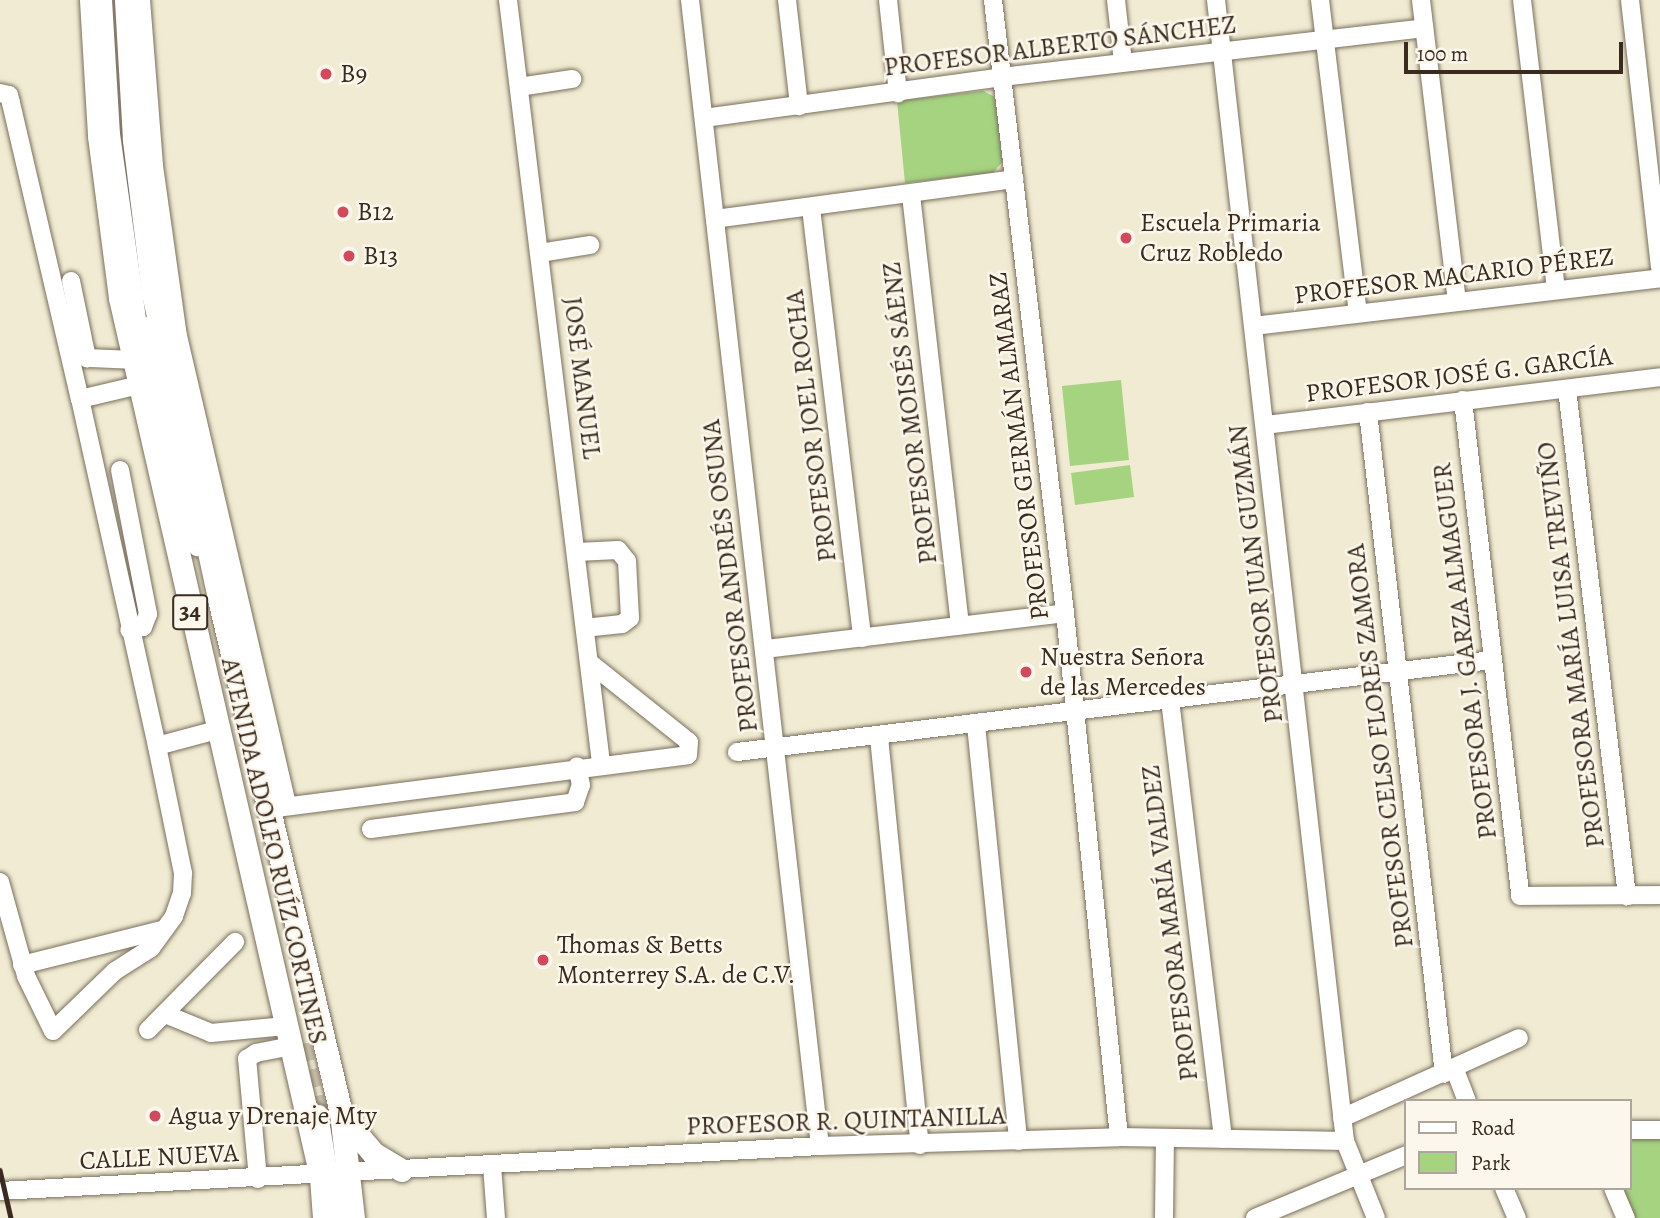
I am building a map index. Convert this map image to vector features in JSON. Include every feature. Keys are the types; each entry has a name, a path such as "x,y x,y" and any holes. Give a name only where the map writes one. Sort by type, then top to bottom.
{"main road":[{"name":"AVENIDA ADOLFO RUÍZ CORTINES","path":"91,0 99,136 120,298 217,730 336,1175 353,1218"},
{"name":"AVENIDA ADOLFO RUÍZ CORTINES","path":"126,0 134,140 153,293 278,808 331,1113 336,1175 324,1218"},
{"path":"331,1113 360,1142 401,1171"}],"street":[{"path":"103,0 111,134 145,372 297,1034"},
{"path":"113,0 119,133 147,334 297,1034"},
{"path":"141,0 154,166 178,336 278,808 601,763 688,755 689,742 590,663"},
{"name":"PROFESOR ANDRÉS OSUNA","path":"690,0 820,1146"},
{"path":"786,0 799,106"},
{"path":"888,0 898,93"},
{"name":"PROFESOR GERMÁN ALMARAZ","path":"993,0 1065,613 1119,1137"},
{"path":"1116,0 1123,62"},
{"name":"PROFESOR JUAN GUZMÁN","path":"1216,0 1296,685 1345,1141 1376,1218"},
{"path":"1320,0 1358,313"},
{"path":"1421,0 1457,301"},
{"path":"1522,0 1556,289"},
{"path":"1630,0 1660,267"},
{"name":"JOSÉ MANUEL","path":"513,1 519,87 578,552 601,763"},
{"name":"PROFESOR ALBERTO SÁNCHEZ","path":"704,118 1002,77 1424,28"},
{"path":"519,87 572,79"},
{"path":"0,93 9,94 80,399 183,873 182,893 165,929 151,948 115,971 54,1031 22,965 0,882"},
{"path":"715,219 911,195 1014,179"},
{"name":"PROFESOR MOISÉS SÁENZ","path":"911,195 960,625"},
{"name":"PROFESOR JOEL ROCHA","path":"811,208 862,638"},
{"path":"540,253 590,245"},
{"name":"PROFESOR MACARIO PÉREZ","path":"1254,326 1660,278"},
{"path":"71,281 87,358 134,360"},
{"name":"PROFESOR JOSÉ G. GARCÍA","path":"1265,425 1660,377"},
{"path":"80,399 139,385"},
{"name":"PROFESORA MARÍA LUISA TREVIÑO","path":"1567,389 1627,896"},
{"name":"PROFESORA J. GARZA ALMAGUER","path":"1462,400 1520,896 1627,896"},
{"name":"PROFESOR CELSO FLORES ZAMORA","path":"1368,412 1398,672 1450,1072 1466,1099"},
{"path":"120,470 140,565 148,619 143,627 129,630"},
{"path":"578,552 618,550 627,561 630,618 622,624 586,628"},
{"path":"118,571 140,565"},
{"path":"765,649 1065,613"},
{"path":"737,752 879,737 1492,660"},
{"name":"PROFESORA MARÍA VALDEZ","path":"1170,700 1223,1139"},
{"path":"976,725 1018,1141"},
{"path":"157,746 217,730"},
{"path":"879,737 920,1145"},
{"path":"371,829 575,802 581,785 578,766"},
{"path":"1627,896 1660,895"},
{"path":"22,965 165,929"},
{"path":"148,1030 235,942"},
{"path":"164,1014 211,1032 297,1034"},
{"path":"258,1179 247,1059 297,1034"},
{"path":"1342,1118 1450,1072 1519,1038"},
{"path":"1632,1130 1660,1130"},
{"name":"PROFESOR R. QUINTANILLA","path":"336,1175 820,1146 1119,1137 1345,1141"},
{"path":"1164,1218 1165,1138"},
{"path":"1255,1218 1357,1173 1404,1156"},
{"path":"492,1166 496,1218"},
{"path":"336,1175 336,1218"},
{"path":"336,1175 345,1218"},
{"name":"CALLE NUEVA","path":"0,1191 336,1175"},
{"path":"1505,1190 1517,1218"},
{"path":"1614,1190 1626,1218"}],"green space":[{"path":"983,91 995,97 1003,161 993,173 905,183 897,101"},
{"path":"1121,380 1129,460 1070,466 1062,386"},
{"path":"1130,465 1134,497 1075,505 1071,473"},
{"path":"1632,1132 1660,1132 1660,1218 1635,1218 1622,1190 1632,1190"}],"tunnel":[{"path":"302,1044 319,1114"}],"railway":[{"path":"0,1170 11,1218"}],"place":[{"name":"B9","path":"326,74"},
{"name":"B12","path":"343,212"},
{"name":"Escuela Primaria Cruz Robledo","path":"1126,238"},
{"name":"B13","path":"349,256"},
{"name":"Nuestra Señora de las Mercedes","path":"1026,672"},
{"name":"Thomas & Betts Monterrey S.A. de C.V.","path":"543,960"},
{"name":"Agua y Drenaje Mty","path":"155,1116"}]}
